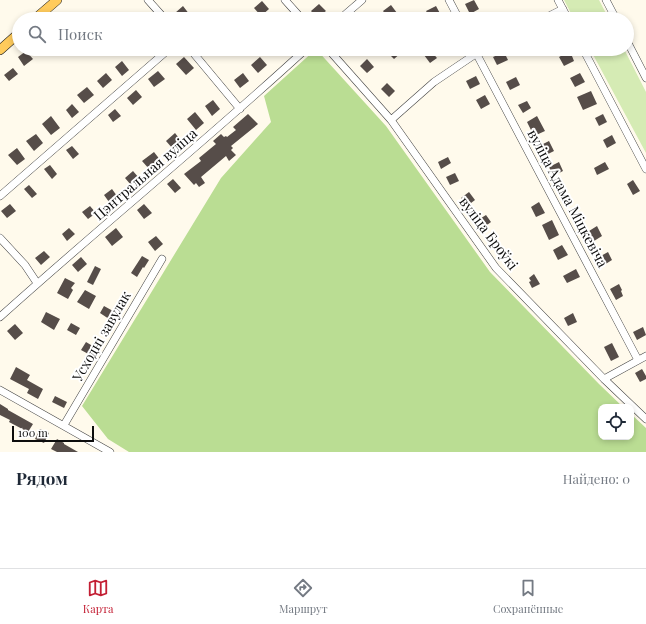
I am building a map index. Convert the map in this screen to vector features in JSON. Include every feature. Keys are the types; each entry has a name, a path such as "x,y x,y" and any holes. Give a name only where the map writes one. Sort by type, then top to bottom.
{"main road":[{"path":"43,12 57,0"},
{"path":"0,50 12,39"}],"street":[{"path":"148,0 159,12"},
{"path":"285,0 296,12"},
{"path":"348,12 362,0"},
{"path":"449,0 455,12"},
{"path":"558,0 564,12"},
{"path":"606,0 612,12"},
{"path":"557,12 563,9"},
{"path":"634,55 646,78"},
{"path":"0,196 161,56"},
{"path":"196,56 240,109"},
{"name":"Цэнтральная вуліца","path":"0,317 37,283 240,109 298,56"},
{"name":"вуліца Броўкі","path":"334,56 391,120 496,268 604,379 646,419"},
{"path":"391,120 434,82 468,56"},
{"name":"вуліца Адама Міцкевіча","path":"478,56 638,360"},
{"path":"587,56 646,169"},
{"path":"0,238 25,265 37,283"},
{"name":"Усходні завулак","path":"64,425 162,259"},
{"path":"604,379 646,356"},
{"path":"0,390 110,452"}],"green space":[{"path":"564,0 599,0 605,12 570,12"},
{"path":"308,56 322,56 386,126 490,272 620,404 598,404 598,440 634,440 634,417 646,428 646,452 129,452 108,439 82,406 221,178 271,122 264,96"},
{"path":"594,56 628,56 646,92 646,153"}],"building":[{"path":"474,0 479,9 474,12 469,12 465,4"},
{"path":"262,1 269,9 266,12 258,12 254,8"},
{"path":"319,4 326,11 312,12 311,11"},
{"path":"391,5 396,12 384,12 383,11"},
{"path":"183,6 188,12 176,12"},
{"path":"436,6 439,12 427,12"},
{"path":"30,56 33,59 24,66 18,57"},
{"path":"425,56 435,56 437,58 430,63"},
{"path":"506,56 508,60 497,65 493,57"},
{"path":"572,56 574,61 564,66 559,57"},
{"path":"184,57 194,68 186,75 176,64"},
{"path":"260,57 267,65 258,73 251,65"},
{"path":"367,59 374,67 367,73 360,66"},
{"path":"122,61 129,70 122,76 115,67"},
{"path":"13,68 18,74 9,81 4,75"},
{"path":"158,71 165,79 154,87 148,79"},
{"path":"106,73 112,80 103,88 97,81"},
{"path":"243,73 249,81 240,88 234,80"},
{"path":"580,73 585,82 575,87 570,78"},
{"path":"476,76 480,84 470,89 466,81"},
{"path":"516,77 520,85 510,90 506,82"},
{"path":"387,83 395,91 389,97 381,89"},
{"path":"87,87 94,95 84,103 77,95"},
{"path":"136,90 142,97 133,105 127,98"},
{"path":"591,91 597,104 583,110 577,97"},
{"path":"485,95 490,104 481,109 476,100"},
{"path":"213,100 220,109 212,116 205,106"},
{"path":"527,101 531,108 523,113 518,105"},
{"path":"72,104 79,112 72,118 66,110"},
{"path":"115,109 121,116 113,122 108,115"},
{"path":"195,112 204,123 196,130 187,119"},
{"path":"248,114 258,124 231,146 233,148 231,150 236,155 229,161 226,156 201,177 205,183 199,187 196,183 194,185 184,174 201,161 199,158 216,144 213,141 221,134 224,137 227,137 236,130 233,127"},
{"path":"603,114 607,122 599,126 595,118"},
{"path":"51,116 60,128 51,135 42,124"},
{"path":"537,116 545,131 534,136 527,122"},
{"path":"175,133 182,142 173,149 166,141"},
{"path":"36,134 43,143 34,151 26,141"},
{"path":"612,135 616,143 607,148 603,140"},
{"path":"549,141 554,151 544,156 539,146"},
{"path":"72,146 79,154 73,159 66,150"},
{"path":"17,148 25,159 17,165 8,155"},
{"path":"154,152 161,161 150,170 142,161"},
{"path":"448,157 451,163 441,169 438,162"},
{"path":"559,162 563,171 553,176 549,167"},
{"path":"605,162 609,169 597,175 594,168"},
{"path":"50,165 57,174 52,179 44,169"},
{"path":"133,171 139,178 131,185 125,178"},
{"path":"455,173 459,181 450,185 446,177"},
{"path":"173,179 181,188 175,193 167,184"},
{"path":"633,180 640,191 633,195 627,184"},
{"path":"29,185 37,194 32,198 24,189"},
{"path":"112,189 117,196 109,202 104,195"},
{"path":"469,192 475,200 467,206 461,198"},
{"path":"539,202 545,213 536,217 531,207"},
{"path":"10,204 16,211 7,218 1,211"},
{"path":"144,204 152,213 144,219 137,210"},
{"path":"90,206 96,213 88,219 82,212"},
{"path":"486,215 491,222 483,228 478,220"},
{"path":"552,220 559,235 549,240 542,225"},
{"path":"597,226 602,236 594,241 589,231"},
{"path":"69,228 75,234 67,241 62,234"},
{"path":"116,228 123,237 112,246 105,237"},
{"path":"156,236 163,244 155,251 148,242"},
{"path":"562,245 568,255 558,260 553,250"},
{"path":"44,251 50,257 41,265 35,258"},
{"path":"608,252 612,260 604,265 599,257"},
{"path":"142,256 149,260 137,277 131,273"},
{"path":"81,257 87,264 78,272 72,265"},
{"path":"95,266 101,269 93,285 87,282"},
{"path":"576,269 580,277 567,283 563,276"},
{"path":"534,274 540,284 532,288 529,278"},
{"path":"65,278 75,283 71,288 73,290 68,299 57,293"},
{"path":"619,284 623,296 616,300 610,289"},
{"path":"85,290 96,296 89,309 77,302"},
{"path":"104,306 113,311 109,319 100,313"},
{"path":"46,312 60,319 54,330 41,322"},
{"path":"573,313 577,322 568,326 564,318"},
{"path":"71,323 80,328 76,335 67,330"},
{"path":"15,324 23,333 15,340 7,331"},
{"path":"643,327 646,335 637,340 633,332"},
{"path":"86,342 96,348 92,356 81,350"},
{"path":"612,343 619,357 611,361 604,347"},
{"path":"16,367 30,375 27,380 43,389 38,399 27,393 29,389 10,379"},
{"path":"642,369 646,379 640,382 635,373"},
{"path":"55,396 67,402 64,408 52,402"},
{"path":"0,404 33,424 28,432 9,422 10,420 0,415"},
{"path":"40,429 49,433 44,443 35,439"},
{"path":"57,439 78,452 57,452 51,449"}]}
